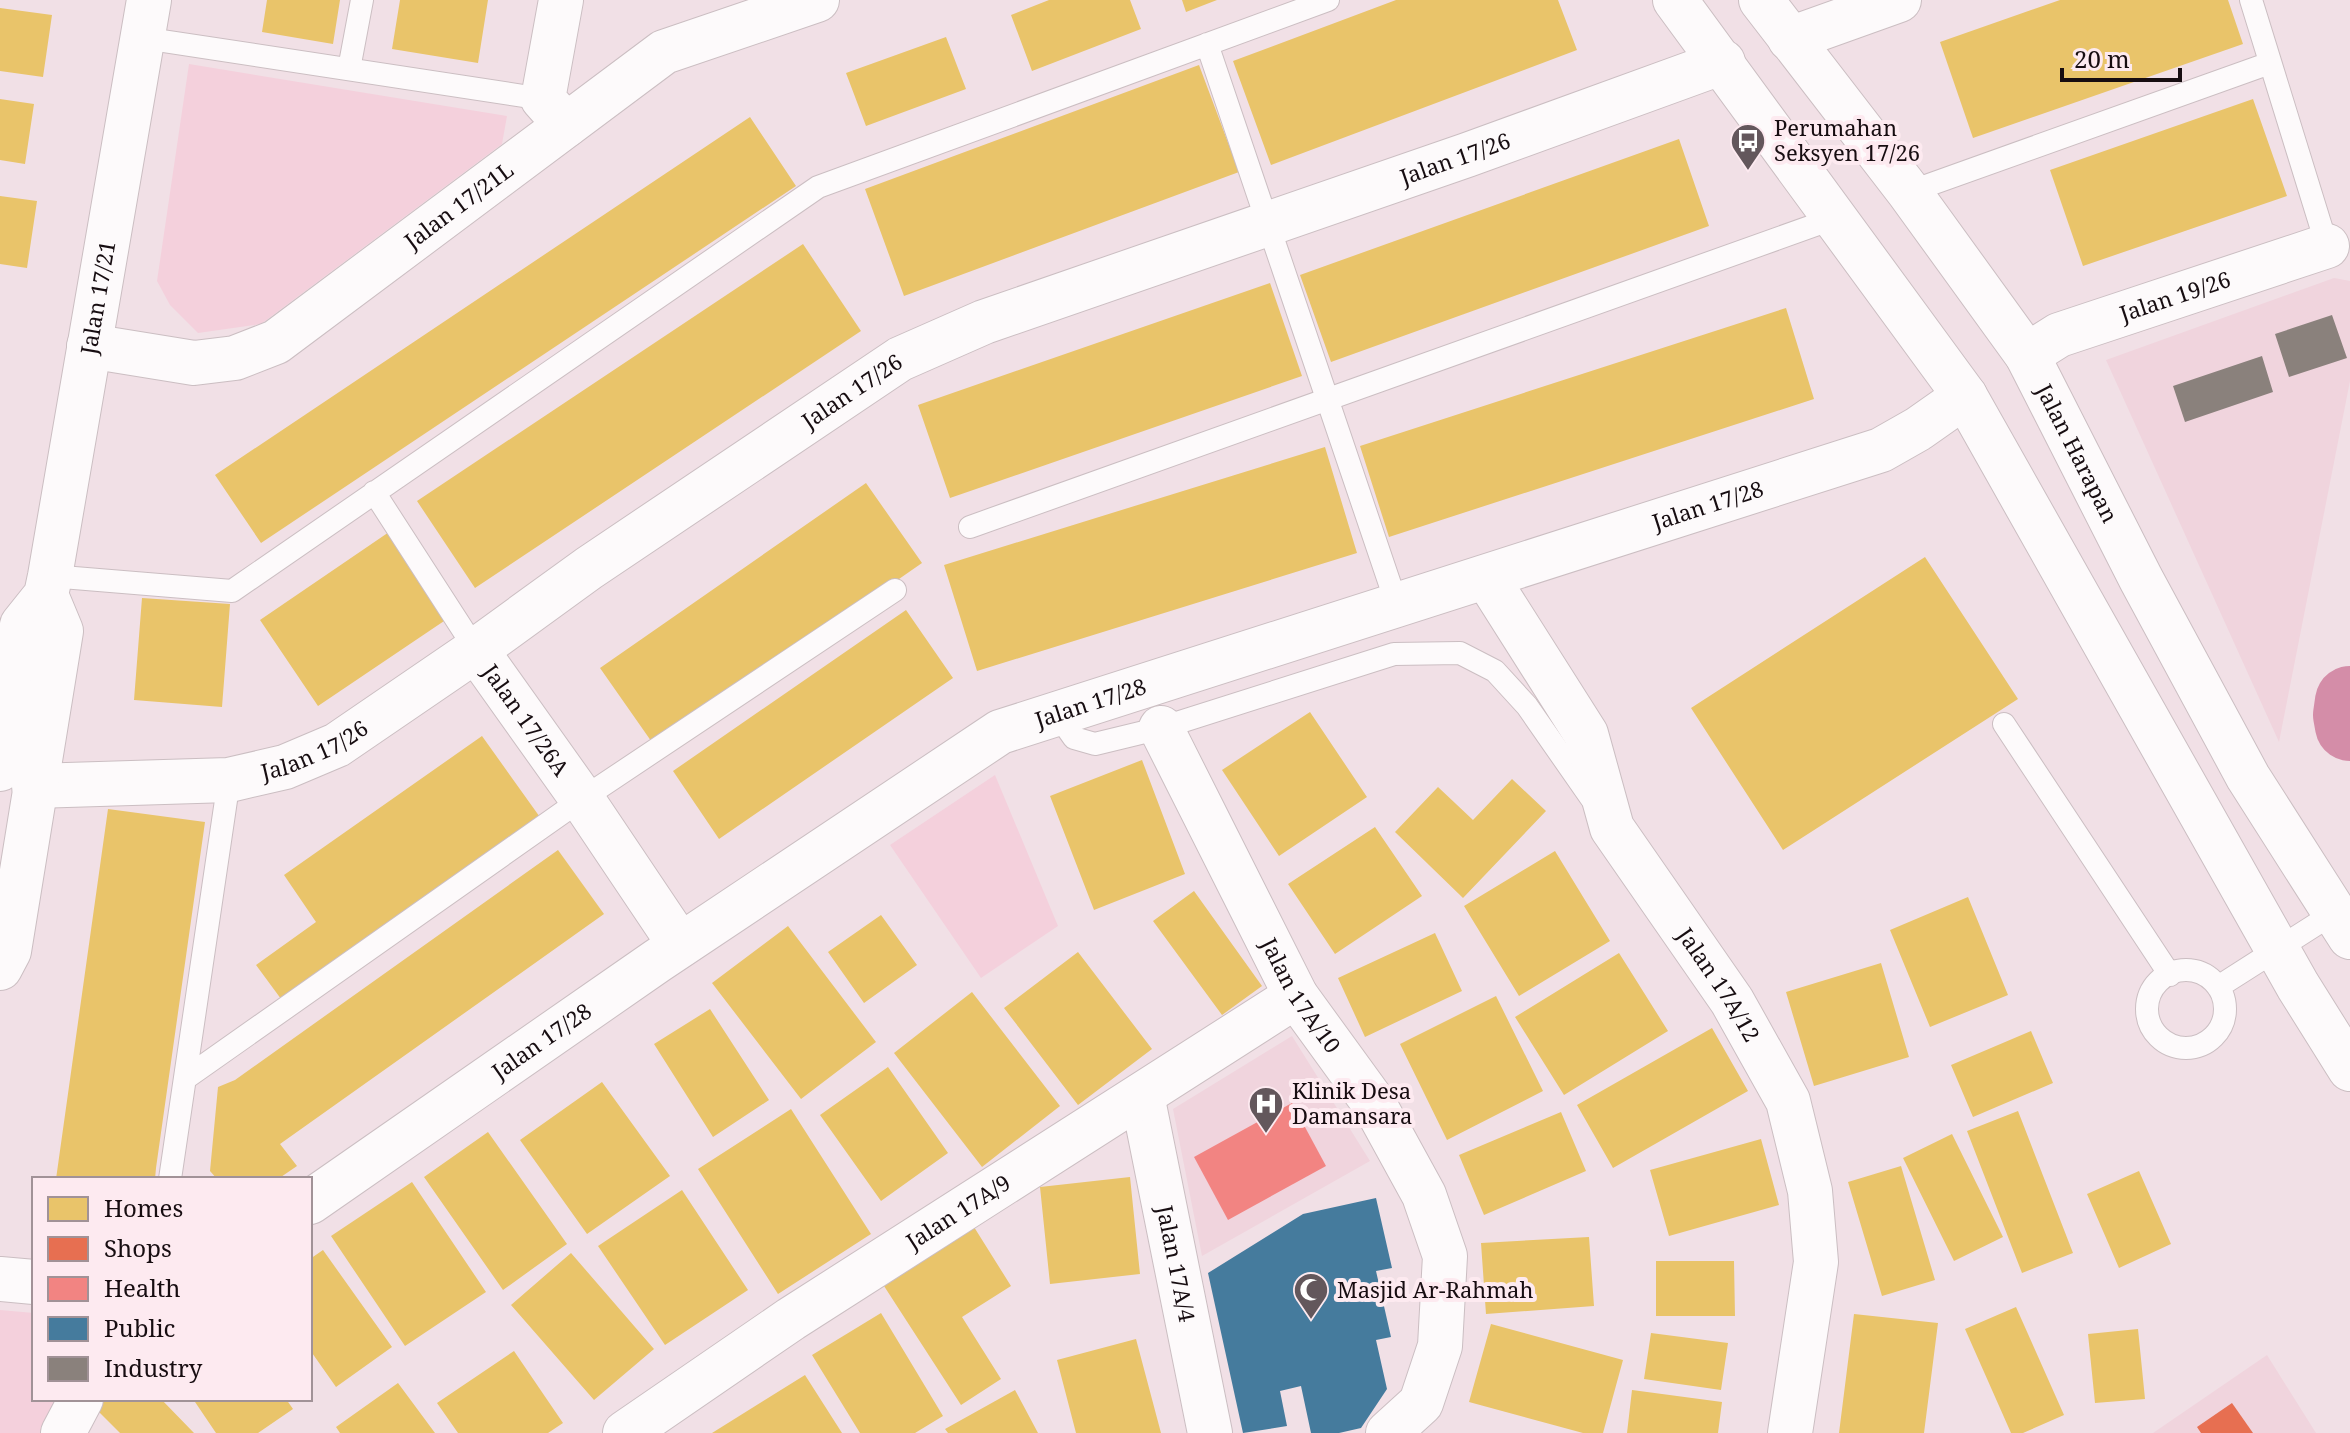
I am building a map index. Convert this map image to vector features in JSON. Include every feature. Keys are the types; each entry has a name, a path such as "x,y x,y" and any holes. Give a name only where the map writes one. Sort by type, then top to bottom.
{"street":[{"path":"555,112 561,0"},
{"name":"Jalan 17/21L","path":"89,346 194,363 235,358 276,342 555,112 664,52 817,0"},
{"path":"1675,0 1965,396 2277,949 2350,1069"},
{"name":"Jalan Harapan","path":"1761,0 1909,192 2027,355 2141,579 2248,777 2342,925"},
{"path":"1790,39 1899,0"},
{"name":"Jalan 17/21","path":"0,968 9,951 13,766 22,625 48,586 146,19"},
{"name":"Jalan 17/26","path":"13,766 229,780 285,767 337,745 602,559 846,392 900,359 984,322 1467,155 1723,62"},
{"name":"Jalan 19/26","path":"2027,355 2059,335 2327,246"},
{"name":"Jalan 17/28","path":"312,1201 669,953 1000,732 1881,450 1965,396"},
{"name":"Jalan 17A/12","path":"1487,578 1586,734 1612,828 1732,1001 1788,1101 1810,1191 1816,1262 1790,1433"},
{"name":"Jalan 17/26A","path":"476,650 582,799 669,953"},
{"name":"Jalan 17A/10","path":"1161,728 1296,996 1373,1102 1424,1195 1445,1256 1440,1346 1421,1403 1388,1433"},
{"path":"312,1226 638,1005 657,981 669,953"},
{"name":"Jalan 17A/9","path":"625,1433 791,1319 1296,996"},
{"name":"Jalan 17A/4","path":"1142,1095 1210,1433"},
{"path":"0,1279 32,1282"},
{"path":"63,1433 80,1401"}],"lane":[{"path":"349,69 362,0"},
{"path":"48,586 232,591 818,187 1328,0"},
{"path":"2251,0 2327,246"},
{"path":"146,19 349,69 555,112"},
{"path":"1207,44 1397,605"},
{"path":"1909,192 2270,63"},
{"path":"970,527 1835,218"},
{"name":"Jalan 17/26A","path":"374,492 476,650"},
{"path":"186,1078 582,799 895,590"},
{"path":"1057,714 1074,738 1095,744 1161,728 1394,654 1460,653 1495,671 1527,706 1612,828"},
{"path":"2004,724 2170,975"},
{"path":"170,1177 229,780"},
{"path":"2218,987 2277,949 2342,925"},
{"path":"2183,971 2196,972 2209,977 2218,987 2224,999 2225,1012 2222,1025 2206,1043 2183,1048 2161,1039 2153,1029 2147,1006 2159,982 2183,971"}],"shaded area":[{"path":"189,64 507,116 502,144 261,324 198,333 170,305 157,281"},
{"path":"2334,278 2350,281 2350,381 2279,742 2106,360"},
{"path":"995,775 1058,926 981,978 890,845"},
{"name":"Klinik Desa Damansara","path":"1292,1036 1370,1161 1202,1256 1173,1109"},
{"path":"0,1310 32,1313 32,1401 62,1401 42,1433 0,1433"},
{"path":"2267,1355 2316,1433 2153,1433"}],"building: Homes":[{"path":"267,0 340,0 333,44 262,32"},
{"path":"400,0 488,0 478,63 392,49"},
{"path":"1049,0 1130,0 1141,29 1032,71 1011,15"},
{"path":"1182,0 1217,0 1186,12"},
{"path":"1396,0 1558,0 1577,50 1271,165 1233,61"},
{"path":"2060,0 2228,0 2243,44 1973,138 1940,42"},
{"path":"0,8 52,15 43,77 0,71"},
{"path":"946,37 966,89 866,126 846,73"},
{"path":"1199,65 1239,172 904,296 865,189"},
{"path":"0,99 34,104 25,164 0,160"},
{"path":"2253,99 2287,196 2083,266 2050,170"},
{"path":"750,117 796,186 261,543 215,475"},
{"path":"1679,139 1709,226 1331,362 1300,275"},
{"path":"0,196 37,201 27,268 0,264"},
{"path":"803,244 861,331 475,588 417,501"},
{"path":"1270,283 1302,376 950,498 918,405"},
{"path":"1786,308 1814,399 1389,537 1360,446"},
{"path":"1325,447 1357,553 977,671 944,565"},
{"path":"866,483 922,563 656,748 600,668"},
{"path":"392,530 450,617 318,706 260,620"},
{"path":"1925,557 2018,699 1783,850 1691,708"},
{"path":"142,598 230,604 222,707 134,700"},
{"path":"906,610 953,678 719,839 673,771"},
{"path":"1310,712 1367,797 1279,856 1222,770"},
{"path":"482,736 542,820 284,1003 256,965 316,922 284,875"},
{"path":"1142,760 1185,874 1094,910 1050,796"},
{"path":"1512,779 1546,811 1463,898 1395,832 1438,787 1473,820"},
{"path":"108,809 205,822 155,1177 56,1177"},
{"path":"1375,827 1422,896 1335,954 1288,884"},
{"path":"558,850 604,914 280,1144 297,1166 281,1177 215,1177 210,1171 218,1087 235,1080"},
{"path":"1555,851 1610,941 1519,996 1464,906"},
{"path":"1194,891 1262,986 1222,1015 1153,921"},
{"path":"1968,897 2008,995 1930,1027 1890,930"},
{"path":"881,915 917,965 864,1003 828,952"},
{"path":"788,926 876,1042 801,1099 712,983"},
{"path":"1435,933 1462,991 1365,1037 1338,978"},
{"path":"1078,952 1152,1049 1078,1105 1004,1008"},
{"path":"1619,953 1668,1031 1564,1095 1515,1017"},
{"path":"1881,963 1909,1057 1814,1086 1786,992"},
{"path":"972,992 1060,1106 982,1167 894,1053"},
{"path":"1496,996 1543,1091 1447,1140 1400,1044"},
{"path":"710,1009 769,1100 713,1137 654,1044"},
{"path":"1712,1028 1748,1091 1613,1168 1577,1105"},
{"path":"2031,1031 2053,1083 1973,1117 1951,1065"},
{"path":"888,1067 948,1153 881,1201 820,1115"},
{"path":"602,1082 670,1176 587,1234 520,1140"},
{"path":"791,1109 871,1234 778,1294 698,1169"},
{"path":"2018,1111 2073,1253 2022,1273 1967,1131"},
{"path":"1561,1112 1586,1171 1484,1215 1459,1155"},
{"path":"488,1132 567,1244 503,1290 424,1177"},
{"path":"1952,1134 2003,1237 1954,1261 1903,1158"},
{"path":"1761,1139 1779,1205 1669,1236 1650,1170"},
{"path":"1901,1166 1935,1280 1882,1296 1848,1182"},
{"path":"2139,1171 2171,1244 2119,1268 2087,1194"},
{"path":"1130,1177 1140,1274 1050,1284 1040,1187"},
{"path":"412,1182 486,1292 405,1346 331,1236"},
{"path":"682,1190 748,1290 665,1345 598,1246"},
{"path":"974,1227 1011,1286 962,1317 1001,1379 961,1405 884,1286"},
{"path":"1589,1237 1594,1306 1486,1314 1481,1243"},
{"path":"323,1250 392,1347 336,1387 312,1353 312,1258"},
{"path":"571,1253 654,1349 594,1400 511,1305"},
{"path":"1656,1261 1734,1261 1735,1316 1656,1316"},
{"path":"2016,1307 2064,1415 2023,1433 2011,1433 1965,1329"},
{"path":"881,1313 943,1416 915,1433 860,1433 812,1355"},
{"path":"1854,1314 1938,1323 1924,1433 1839,1433"},
{"path":"1491,1324 1623,1360 1603,1433 1583,1433 1469,1402"},
{"path":"2138,1329 2145,1399 2095,1403 2088,1334"},
{"path":"1651,1333 1728,1343 1721,1390 1644,1379"},
{"path":"1136,1339 1161,1433 1076,1433 1057,1360"},
{"path":"514,1351 563,1423 548,1433 458,1433 437,1403"},
{"path":"805,1375 842,1433 712,1433"},
{"path":"398,1383 435,1433 340,1433 336,1427"},
{"path":"1015,1390 1038,1433 948,1433 945,1429"},
{"path":"1632,1390 1722,1402 1718,1433 1627,1433"},
{"path":"100,1401 163,1401 194,1433 120,1433 94,1407"},
{"path":"194,1401 287,1401 293,1409 258,1433 216,1433"}],"building: Shops":[{"path":"2232,1403 2253,1433 2201,1433 2197,1427"}],"building: Health":[{"path":"1292,1103 1326,1166 1228,1220 1194,1157"}],"building: Public":[{"name":"Masjid Ar-Rahmah","path":"1376,1198 1392,1268 1376,1271 1391,1337 1376,1340 1387,1389 1361,1428 1339,1433 1311,1433 1301,1386 1280,1391 1287,1426 1243,1433 1208,1273 1303,1214"}],"building: Industry":[{"path":"2332,315 2347,358 2289,377 2275,334"},
{"path":"2262,356 2273,392 2185,422 2173,386"}],"waterway":[{"path":"2350,701 2350,726"}],"place":[{"name":"Perumahan Seksyen 17/26","path":"1748,172"},
{"name":"Klinik Desa Damansara","path":"1266,1135"},
{"name":"Masjid Ar-Rahmah","path":"1311,1321"}]}
